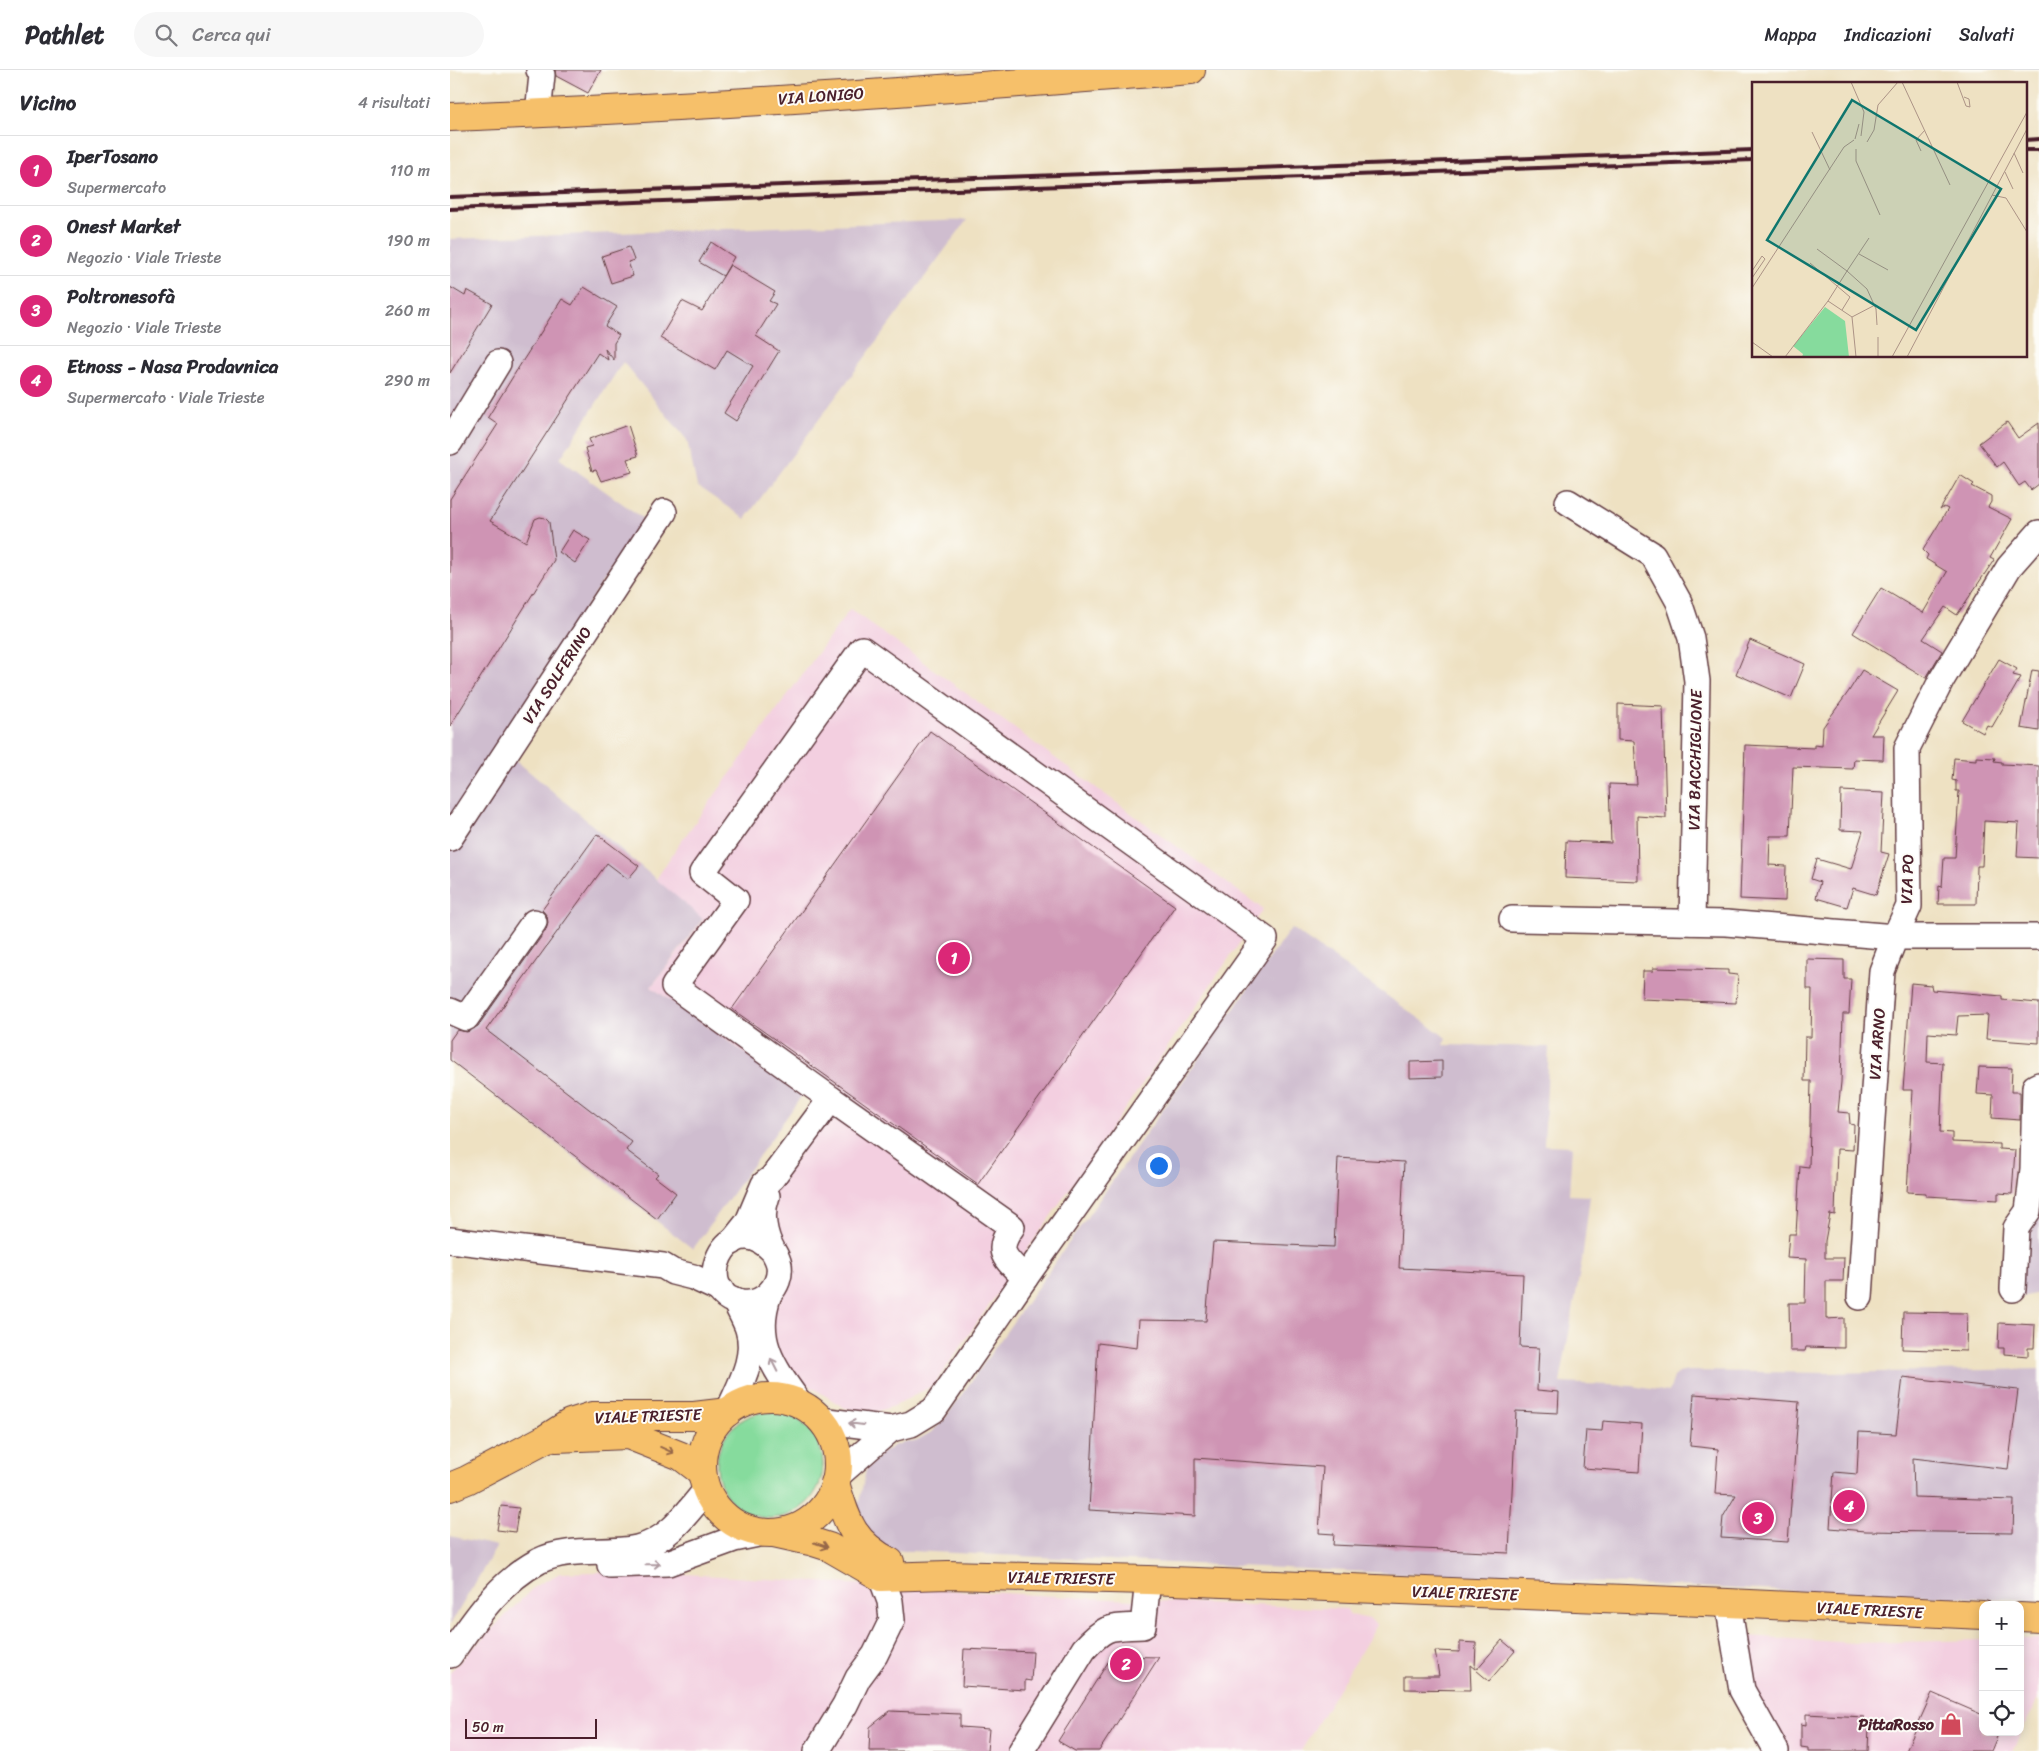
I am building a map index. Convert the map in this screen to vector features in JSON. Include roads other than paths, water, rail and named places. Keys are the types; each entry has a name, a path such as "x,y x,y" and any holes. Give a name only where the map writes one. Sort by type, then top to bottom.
{"main road":[{"name":"VIA LONIGO","path":"450,117 538,114 986,86 1192,70"},
{"name":"VIALE TRIESTE","path":"948,1575 891,1563 874,1554 861,1542 845,1516 836,1479 837,1457 834,1444 829,1433 811,1413 789,1400 767,1397 745,1402 728,1412 710,1432 702,1459 704,1481 713,1503 723,1515 735,1524 748,1530 810,1541 829,1547 881,1576 948,1575 1148,1580 1979,1615"},
{"name":"VIALE TRIESTE","path":"450,1487 545,1439 570,1423 592,1416 694,1416 728,1412"},
{"name":"VIALE TRIESTE","path":"545,1439 628,1435 681,1456 704,1481"},
{"name":"VIALE TRIESTE","path":"768,1533 791,1530 806,1523 819,1512 829,1498 836,1479"},
{"path":"2024,1617 2039,1618"}],"street":[{"path":"538,114 542,75 539,70"},
{"path":"450,442 498,363"},
{"name":"VIA BACCHIGLIONE","path":"1568,502 1653,555 1679,602 1691,638 1697,681 1692,922"},
{"name":"VIA SOLFERINO","path":"450,838 664,512"},
{"name":"VIA PO","path":"1895,937 1909,906 1907,748 1942,679 2009,566 2039,533"},
{"path":"663,1266 672,1263 696,1264 725,1249 739,1239 754,1238 761,1241 777,1257 779,1273 778,1281 763,1310 765,1347 777,1372 811,1413 891,1429 911,1424 934,1410 1265,939 862,649 702,873 736,900 674,986 1012,1227 1002,1242 1003,1248 1010,1263 1025,1278"},
{"path":"1512,919 1692,922 1895,937 2039,937"},
{"path":"450,1011 466,1018 534,922"},
{"name":"VIA ARNO","path":"1860,1297 1882,971 1895,937"},
{"path":"2013,1289 2016,1228 2028,1211 2033,1169 2035,1086 2039,1085"},
{"path":"728,1412 744,1377 751,1351 748,1330 715,1274 725,1249 748,1222 764,1184 772,1178 831,1099"},
{"path":"772,1178 771,1188 765,1202 763,1220 772,1250"},
{"path":"450,1240 663,1266 673,1272 693,1277 728,1295 750,1303 770,1294"},
{"path":"836,1479 891,1429"},
{"path":"450,1655 471,1625 502,1587 539,1562 558,1555 577,1551 638,1548 656,1540 673,1529 704,1481"},
{"path":"502,1587 562,1569 591,1565 668,1564 734,1539 768,1533"},
{"path":"817,1751 845,1705 858,1678 875,1654 892,1620 890,1601 881,1576"},
{"path":"1021,1751 1084,1649 1095,1637 1106,1628 1143,1626 1148,1580"},
{"path":"1728,1603 1742,1690 1776,1751"}],"railway":[{"path":"2026,140 2039,139"},
{"path":"450,197 1752,150"},
{"path":"2026,150 2039,150"},
{"path":"450,209 1752,160"}],"place":[{"name":"IperTosano","path":"954,958"},
{"name":"Etnoss - Nasa Prodavnica","path":"1849,1506"},
{"name":"Poltronesofà","path":"1758,1518"},
{"name":"Onest Market","path":"1126,1664"},
{"name":"PittaRosso","path":"1951,1724"}]}
